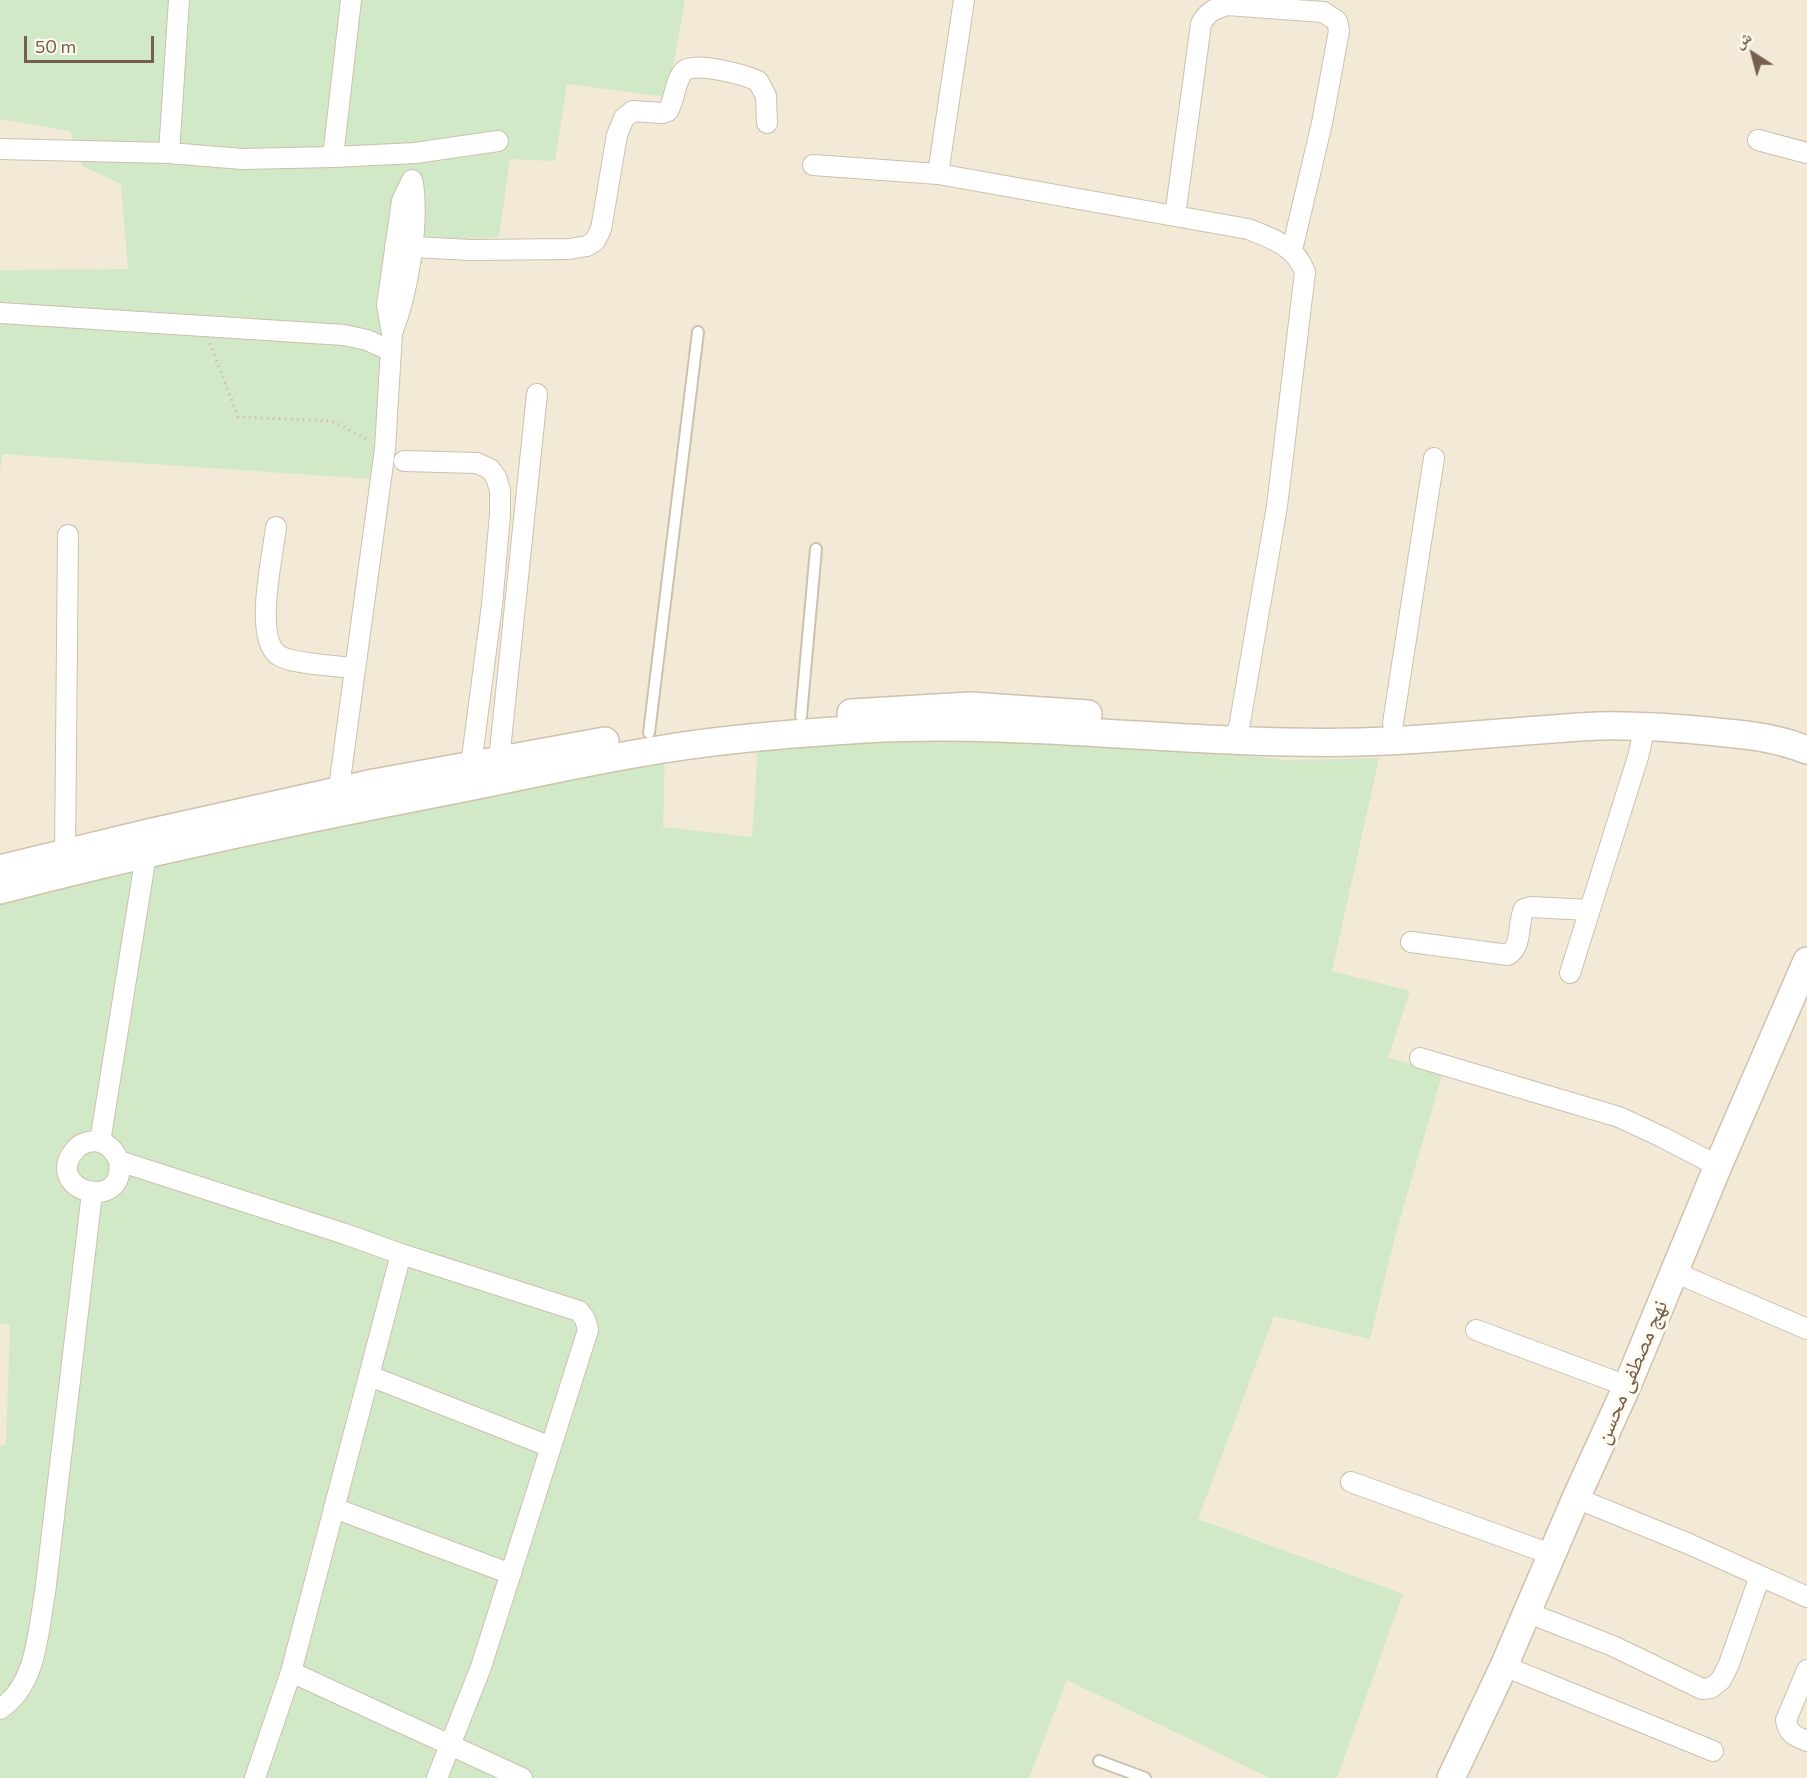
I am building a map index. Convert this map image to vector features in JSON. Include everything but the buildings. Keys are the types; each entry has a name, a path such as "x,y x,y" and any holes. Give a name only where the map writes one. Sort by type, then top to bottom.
{"main road":[{"path":"0,890 146,855 471,765 649,733 801,716 904,708 970,706 1191,721 1238,732 1282,725 1393,723 1537,713 1654,713 1775,726 1807,734"},
{"path":"0,869 164,829 668,748 865,729 955,727 1238,732 1368,742 1600,726 1645,727 1684,728 1771,738 1807,750"},
{"name":"نهج مصطفى محسن","path":"1451,1778 1504,1666 1627,1386 1718,1166 1807,962"}],"street":[{"path":"169,153 179,0"},
{"path":"333,157 351,0"},
{"path":"938,174 964,0"},
{"path":"1175,216 1200,24 1205,15 1212,9 1227,5 1323,12 1337,21 1339,31 1322,123 1292,250"},
{"path":"403,246 525,251 587,246 595,241 601,229 618,135 624,118 633,111 653,113 668,111 682,72 688,68 730,73 758,81 766,96 767,123"},
{"path":"1758,140 1807,153"},
{"path":"0,149 169,153 242,159 415,153 498,141"},
{"path":"337,802 385,449 391,342 401,310 403,246 416,203 412,180 415,153"},
{"path":"813,165 938,174 1248,229 1268,236 1292,250 1302,263 1305,272 1276,506 1238,732"},
{"path":"0,313 344,335 391,342"},
{"path":"500,760 537,394"},
{"path":"1393,723 1434,458"},
{"path":"404,461 477,463 490,469 496,477 500,490 492,604 471,765"},
{"path":"276,527 266,601 266,633 269,642 277,654 289,660 354,668"},
{"path":"64,854 68,535"},
{"path":"1570,973 1638,757 1645,727"},
{"path":"100,1142 146,855"},
{"path":"1411,942 1508,956 1514,952 1524,909 1531,907 1589,910"},
{"path":"1420,1058 1619,1117 1718,1166"},
{"path":"88,1142 100,1142 112,1149 119,1161 119,1173 114,1184 104,1191 92,1193 75,1186 69,1176 68,1164 77,1148 88,1142"},
{"path":"119,1161 579,1311 585,1318 588,1330 511,1574 481,1667 437,1778"},
{"path":"0,1709 9,1703 25,1680 35,1655 45,1593 92,1193"},
{"path":"255,1778 291,1672 401,1254"},
{"path":"1674,1272 1807,1329"},
{"path":"1476,1330 1627,1386"},
{"path":"370,1376 551,1447"},
{"path":"1351,1482 1552,1555"},
{"path":"1576,1498 1807,1597"},
{"path":"334,1508 511,1574"},
{"path":"1526,1612 1613,1646 1702,1689 1711,1688 1721,1680 1729,1664 1760,1576"},
{"path":"1504,1666 1713,1751"},
{"path":"1807,1670 1786,1720 1792,1734 1807,1741"},
{"path":"291,1672 522,1778"}],"lane":[{"path":"649,733 698,332"},
{"path":"801,716 816,549"},
{"path":"1099,1761 1145,1778"}],"path":[{"path":"203,325 238,417 332,421 385,449"}],"shaded area":[{"path":"0,0 1807,0 1807,1778 0,1778"}],"green space":[{"path":"0,0 685,0 668,97 567,84 555,161 510,159 499,237 439,240 410,256 372,479 3,454 0,470 0,270 128,269 121,184 82,166 70,131 0,119"},
{"path":"942,730 1092,738 1286,760 1379,758 1332,971 1410,991 1388,1058 1443,1071 1396,1233 1370,1339 1274,1316 1198,1519 1403,1594 1337,1778 1270,1778 1067,1680 1029,1778 0,1778 0,1445 6,1445 10,1325 0,1323 0,899 179,857 665,756 663,827 752,837 758,746"}]}
